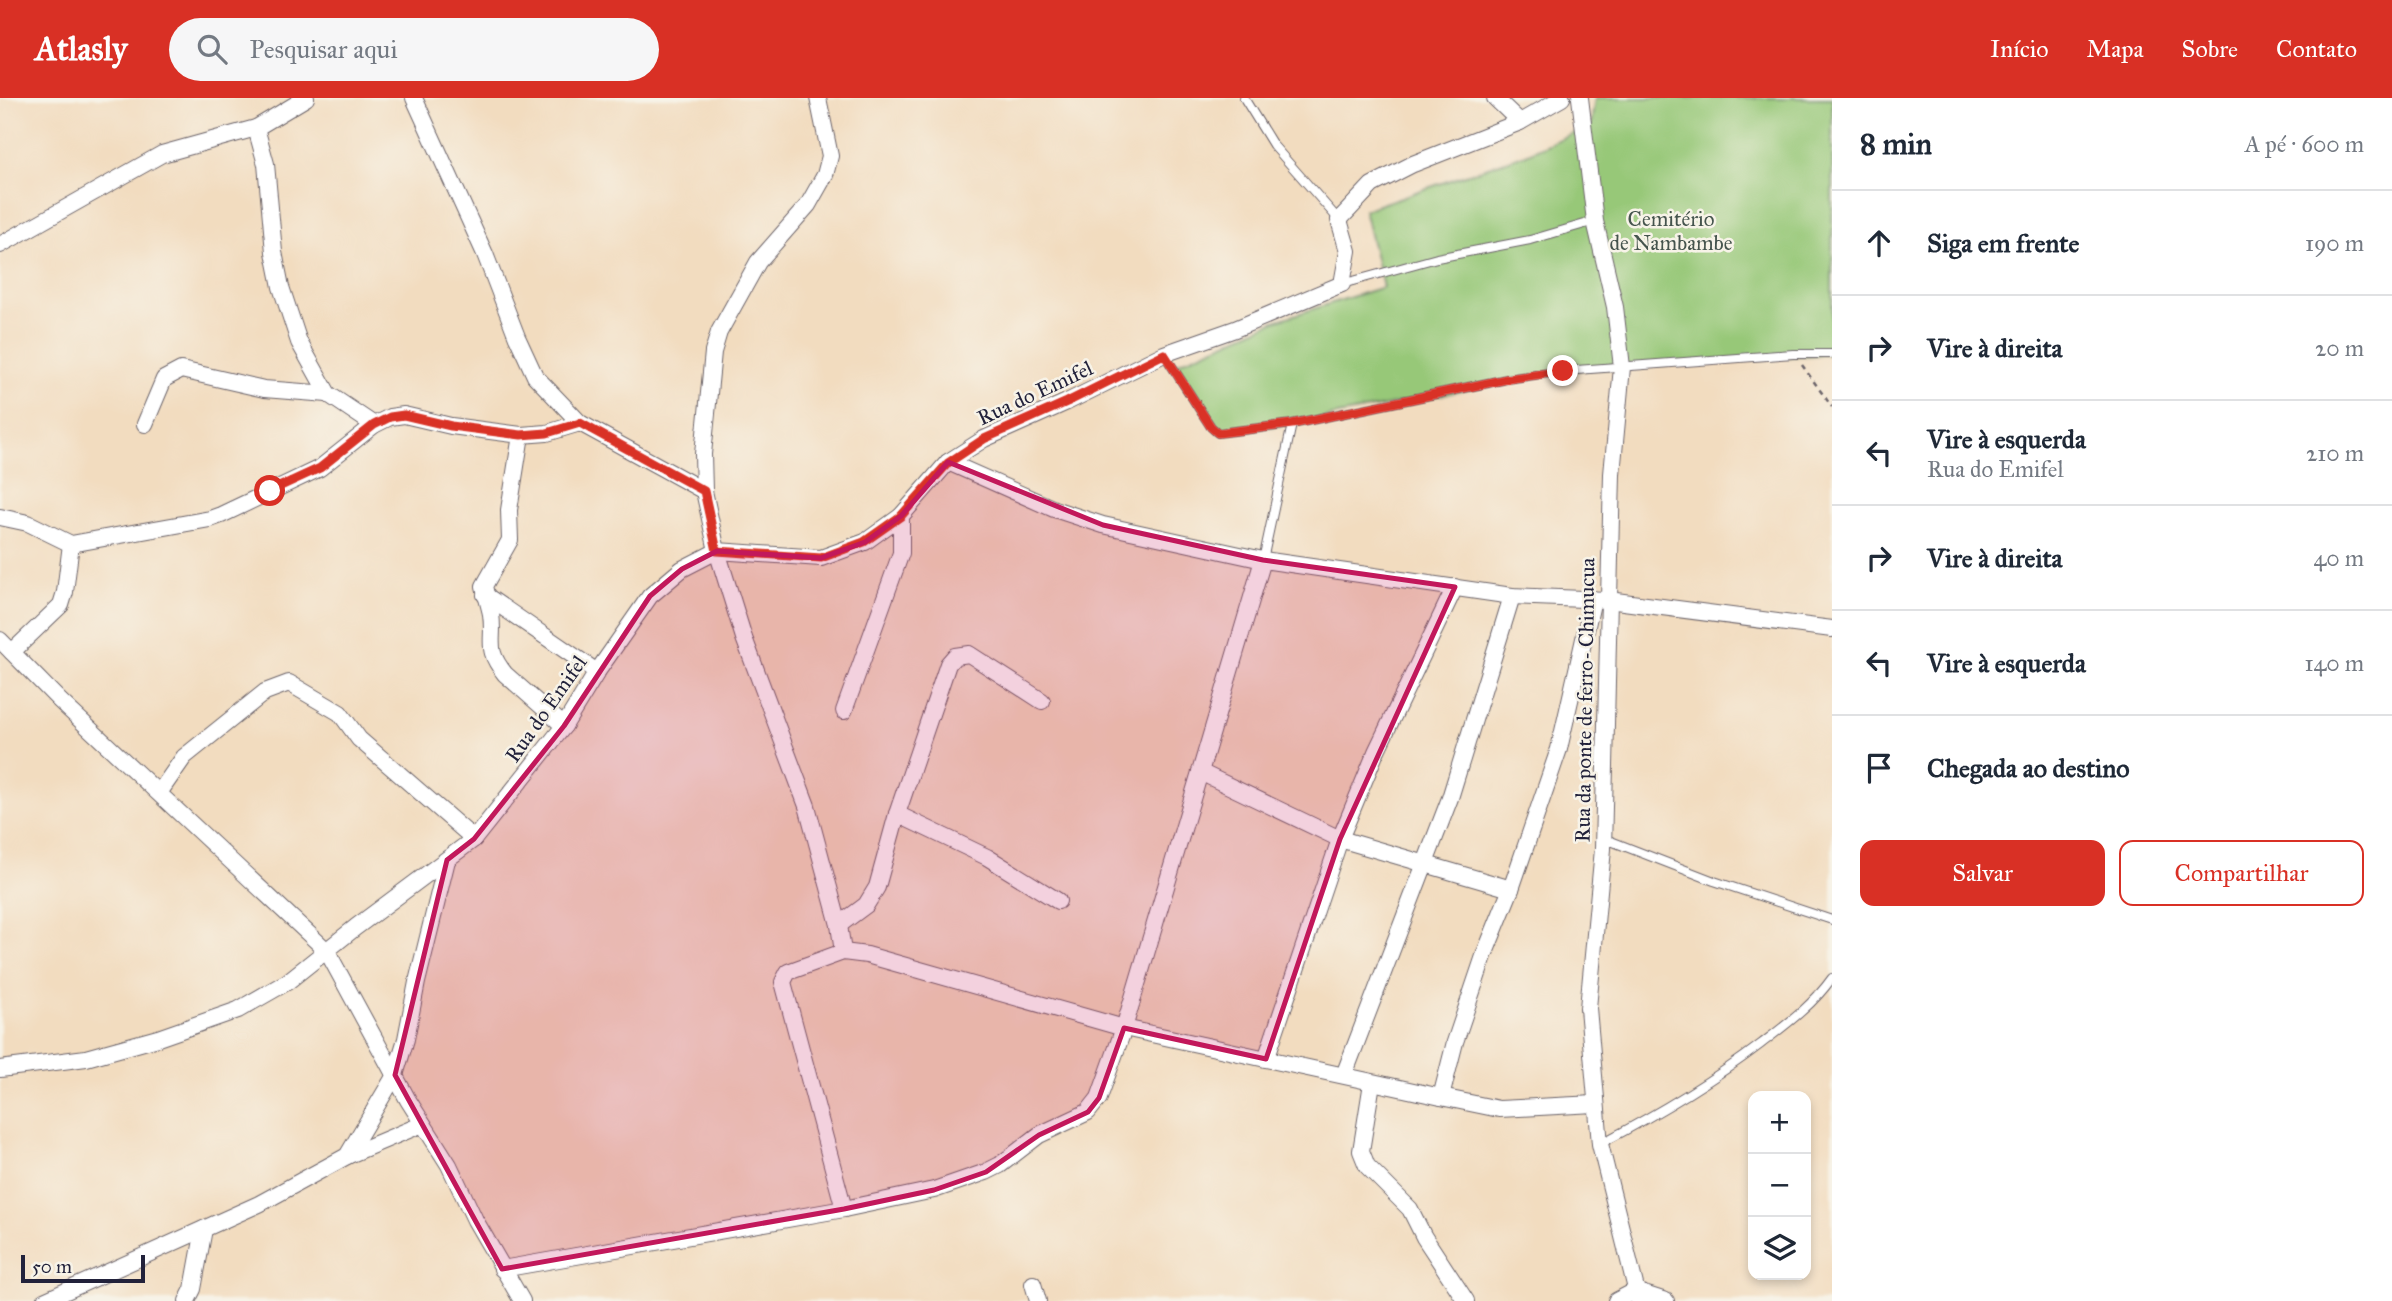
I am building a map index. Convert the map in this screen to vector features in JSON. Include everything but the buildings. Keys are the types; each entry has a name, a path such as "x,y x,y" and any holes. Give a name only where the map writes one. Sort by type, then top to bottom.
{"street":[{"path":"0,245 162,154 256,128 306,98"},
{"path":"414,98 485,254 535,376 580,423 704,491"},
{"path":"818,98 830,156 825,175 808,205 758,262 719,332 713,352 703,454 704,491 717,551 744,638 807,806 839,925 843,952"},
{"path":"1495,98 1520,122"},
{"path":"1342,284 1348,251 1339,220 1372,185 1413,164 1520,122 1562,98"},
{"name":"Rua da ponte de ferro- Chimucua","path":"1580,98 1595,220 1615,307 1622,366 1601,600 1603,838 1588,1008 1600,1144 1637,1296"},
{"path":"256,128 266,164 274,252 281,287 299,342 328,394 374,425"},
{"name":"Rua do Emifel","path":"0,1069 86,1058 158,1038 237,1010 287,982 474,839 564,726 650,596 682,569 717,551 821,558 864,542 901,516 948,463 984,439 1164,354 1235,329 1342,284"},
{"path":"145,424 164,379 181,370 264,390 328,394"},
{"path":"0,517 28,523 71,544 221,515 320,468 374,425 390,417 404,415 451,426 521,435 547,433 580,423"},
{"path":"521,435 509,510 510,540 484,586 491,615 490,645 497,665 505,674 564,726"},
{"path":"948,463 1054,509 1103,525 1262,560 1512,596 1601,600 1832,629"},
{"path":"844,711 901,553 901,516"},
{"path":"12,652 61,605 71,544"},
{"path":"502,1269 844,1209 934,1190 1000,1165 1039,1135 1088,1112 1099,1098 1124,1028 1262,560"},
{"path":"1266,1059 1340,839 1376,752 1455,587"},
{"path":"485,594 597,673"},
{"path":"1344,1075 1450,798 1512,596"},
{"path":"1441,1097 1455,1042 1485,953 1511,889 1559,749 1601,600"},
{"path":"0,640 60,701 327,950 395,1075 449,1165 475,1220 522,1301"},
{"path":"839,925 866,905 877,887 897,814 942,674 948,664 956,656 969,654 1042,701"},
{"path":"159,793 184,757 265,692 289,683 340,713 359,739 474,839"},
{"path":"1200,772 1340,839 1511,889"},
{"path":"897,814 987,857 1058,901"},
{"path":"347,1156 395,1075 406,1040 420,969 447,860"},
{"path":"844,1209 783,982 788,972 843,952 879,959 1124,1028 1499,1109 1595,1104"},
{"path":"1372,1083 1361,1151 1367,1166 1410,1209 1424,1237 1466,1301"},
{"path":"44,1301 260,1204 347,1156 423,1124"},
{"path":"187,1301 193,1289 204,1229"},
{"path":"1033,1284 1038,1301"},
{"path":"1616,1301 1637,1296 1666,1301"}],"lane":[{"path":"1244,98 1273,145 1339,220"},
{"path":"1342,284 1437,258 1530,240 1595,220"},
{"path":"1164,354 1211,427 1218,433 1292,424 1507,379 1563,371 1794,354 1832,354"},
{"path":"1262,560 1292,424"},
{"path":"1603,838 1714,881 1832,920"},
{"path":"1600,1144 1666,1110 1720,1076 1815,1001 1832,978"}],"path":[{"path":"1794,354 1832,407"}],"highlighted area":[{"path":"948,462 1103,525 1263,560 1455,587 1340,839 1266,1059 1124,1028 1099,1098 1088,1112 1039,1135 986,1172 934,1190 844,1209 502,1269 395,1075 447,860 474,839 564,726 650,596 682,569 717,551 821,558 865,542 901,516"}],"green space":[{"name":"Cemitério de Nambambe","path":"1595,98 1832,98 1832,354 1563,371 1292,424 1218,433 1173,365 1275,321 1383,287 1364,210 1526,154 1591,125"}],"route":[{"path":"270,491 320,468 374,425 390,417 404,415 451,426 521,435 547,433 580,423 704,491 717,551 821,558 864,542 901,516 948,463 984,439 1164,354 1211,427 1218,433 1292,424 1507,379 1563,371"}]}
